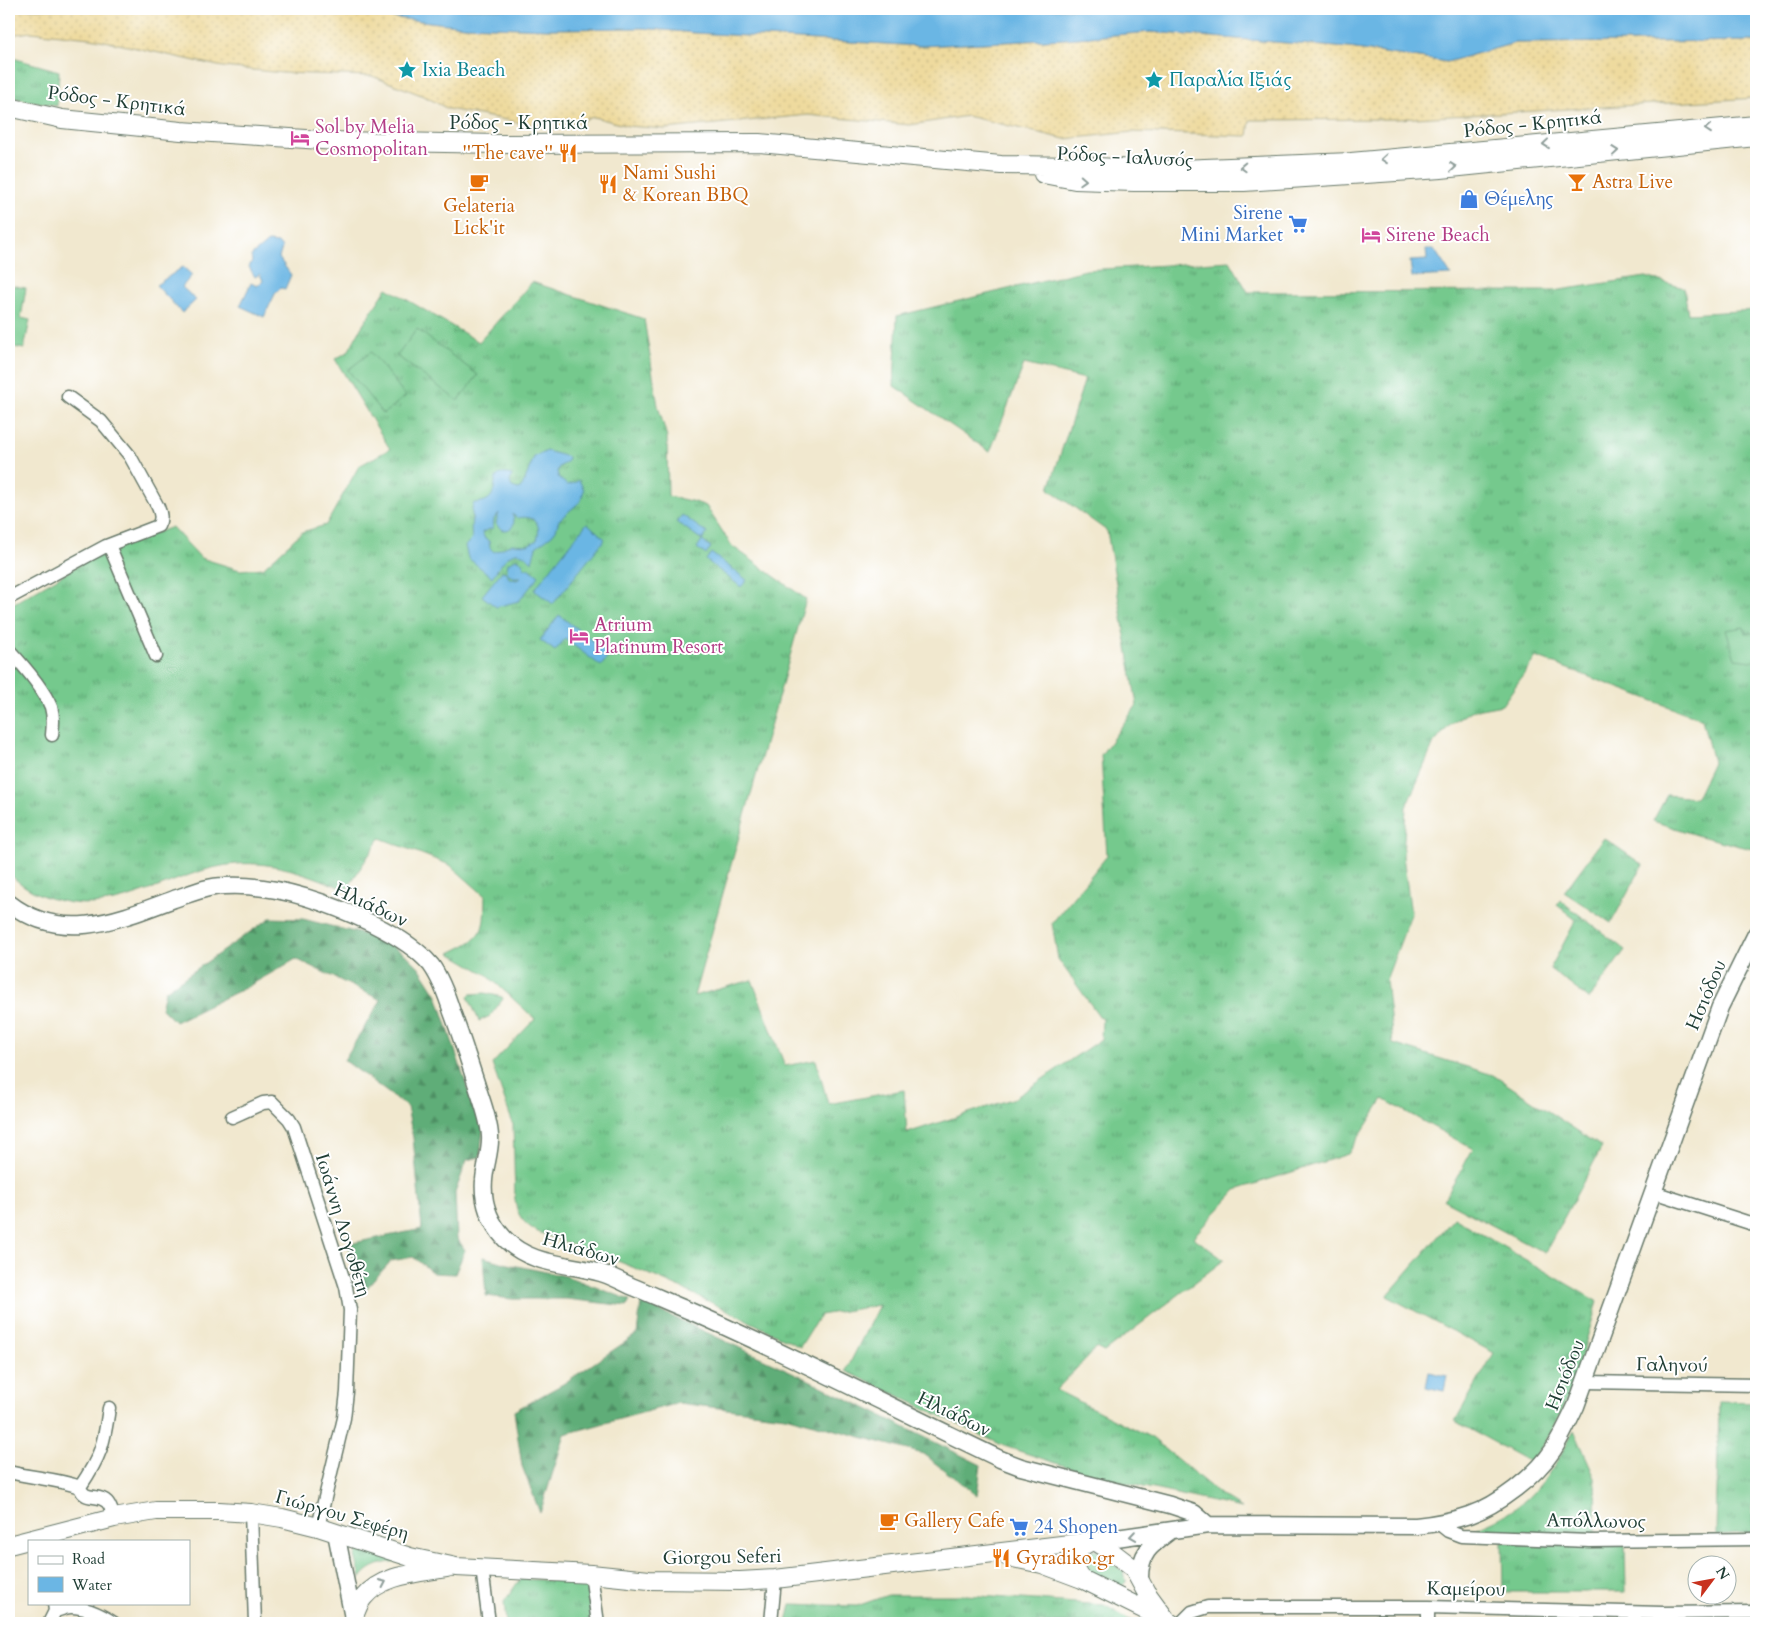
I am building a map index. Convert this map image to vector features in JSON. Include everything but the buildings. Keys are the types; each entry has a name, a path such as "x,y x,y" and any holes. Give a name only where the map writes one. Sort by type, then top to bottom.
{"main road":[{"name":"Ρόδος - Κρητικά","path":"9,107 62,119 181,131 283,138 481,144 759,143 1001,165"},
{"name":"Ρόδος - Κρητικά","path":"1314,164 1439,155 1756,125"},
{"name":"Ρόδος - Κρητικά","path":"1352,176 1756,137"},
{"name":"Ρόδος - Ιαλυσός","path":"1001,165 1156,170 1314,164"},
{"name":"Ρόδος - Ιαλυσός","path":"1001,165 1075,180 1134,182 1244,182 1352,176"},
{"name":"Γιώργου Σεφέρη","path":"47,1538 114,1518 156,1511 187,1510 251,1513 318,1527 410,1557 456,1566"},
{"path":"1082,1579 1076,1568 1076,1555 1083,1545 1095,1541"},
{"path":"987,1555 1095,1541 1128,1564 1140,1578 1146,1592 1173,1622"},
{"name":"Γιώργου Σεφέρη","path":"9,1545 28,1542"},
{"path":"987,1555 1016,1558 1042,1564 1082,1579 1118,1598 1173,1622"},
{"name":"Giorgou Seferi","path":"456,1566 659,1580 740,1581 987,1555"},
{"path":"353,1621 362,1600 368,1592 385,1581 456,1566"},
{"path":"1118,1598 1127,1598 1136,1594 1140,1586 1140,1578"}],"street":[{"path":"9,598 109,545 158,526 161,521 158,507 130,456 101,421 68,397"},
{"path":"109,545 156,656"},
{"path":"9,650 22,663 51,708 54,721 52,735"},
{"name":"Ηλιάδων","path":"9,903 35,918 52,923 70,926 90,925 126,917 203,889 222,886 247,886 303,896 373,924 418,952 431,965 442,985 464,1044 488,1123 490,1139 483,1182 485,1204 491,1220 508,1243 538,1260 601,1273 759,1341 1000,1459 1170,1505 1194,1513 1208,1525"},
{"name":"Ησιόδου","path":"1179,1530 1208,1525 1408,1526 1438,1523 1469,1515 1489,1506 1526,1478 1552,1452 1586,1382 1720,1007 1756,934"},
{"name":"Ιωάννη Λογοθέτη","path":"232,1117 263,1103 272,1102 294,1127 346,1287 350,1310 347,1392 344,1418 318,1527"},
{"path":"1653,1192 1756,1225"},
{"name":"Γαληνού","path":"1586,1382 1756,1385"},
{"path":"80,1487 96,1464 104,1444 109,1408"},
{"path":"9,1472 40,1479 66,1482 80,1487"},
{"path":"80,1487 82,1493 86,1496 101,1498 107,1501 114,1518"},
{"path":"1140,1578 1140,1566 1148,1550 1179,1530 1185,1517 1183,1513 1170,1505"},
{"path":"251,1513 255,1623"},
{"name":"Απόλλωνος","path":"1438,1523 1448,1531 1461,1536 1590,1541 1756,1538"},
{"path":"1095,1541 1179,1530"},
{"path":"336,1533 353,1621"},
{"path":"482,1568 489,1623"},
{"path":"591,1574 598,1623"},
{"path":"771,1623 775,1578"},
{"path":"49,1623 55,1607 70,1607 84,1610 104,1617 114,1623"},
{"name":"Καμείρου","path":"1173,1622 1192,1612 1208,1607 1428,1607 1652,1612 1756,1612"},
{"path":"1428,1607 1428,1623"}],"green space":[{"path":"9,57 59,71 57,106 9,97"},
{"path":"1230,261 1248,292 1553,291 1646,277 1684,288 1688,314 1756,310 1756,850 1696,835 1653,821 1667,795 1696,798 1713,762 1702,719 1536,657 1502,705 1470,711 1449,726 1434,743 1406,807 1403,856 1411,914 1386,980 1393,1044 1493,1075 1602,1147 1545,1253 1444,1200 1473,1149 1383,1099 1348,1154 1236,1190 1193,1237 1224,1260 1104,1352 1096,1348 1056,1390 1152,1438 1223,1497 1241,1508 1098,1477 1004,1446 846,1371 879,1305 820,1315 800,1347 666,1282 620,1262 538,1232 529,1226 519,1215 516,1206 513,1124 492,1064 535,1019 486,974 450,953 476,938 480,932 484,919 485,896 450,865 380,838 346,890 292,870 264,865 236,864 191,874 127,898 105,903 81,904 57,900 37,893 19,883 9,873 9,606 102,552 172,527 201,558 240,570 263,568 302,532 326,525 359,466 390,449 335,359 348,352 387,288 479,342 532,282 644,319 658,406 667,437 668,496 706,506 732,546 806,599 694,996 752,980 785,1066 816,1060 828,1104 904,1090 907,1133 1015,1098 1101,1039 1102,1020 1058,959 1052,923 1107,856 1101,755 1137,705 1107,531 1049,489 1085,379 1024,364 990,452 894,386 897,316 1086,270"},
{"path":"9,285 26,288 21,318 30,320 24,349 9,346"},
{"path":"417,329 478,375 458,401 397,356"},
{"path":"371,352 406,396 383,414 348,370"},
{"path":"1744,627 1745,633 1753,633 1756,641 1756,659 1752,661 1735,659 1726,630"},
{"path":"1604,838 1643,865 1611,923 1564,892"},
{"path":"1560,900 1625,950 1589,999 1550,969 1576,920 1557,905"},
{"path":"270,918 303,919 374,937 409,957 419,967 437,995 470,1096 484,1120 480,1157 467,1160 455,1193 457,1238 465,1250 455,1274 433,1273 413,1257 391,1261 364,1291 348,1244 422,1229 413,1138 407,1107 344,1060 381,1000 296,959 247,987 175,1022 161,1008 165,991"},
{"path":"485,993 502,997 503,999 490,1016 479,1021 468,996 470,994"},
{"path":"1454,1218 1598,1302 1579,1365 1563,1407 1554,1427 1530,1462 1455,1421 1494,1353 1387,1296"},
{"path":"483,1257 566,1276 630,1300 627,1306 566,1299 512,1299 486,1296"},
{"path":"641,1302 805,1378 981,1465 977,1495 923,1454 785,1416 678,1403 565,1434 540,1513 522,1466 514,1411 563,1384 637,1334"},
{"path":"1719,1401 1755,1402 1752,1532 1716,1535"},
{"path":"1574,1430 1595,1477 1596,1532 1466,1533 1506,1514 1536,1490 1563,1451"},
{"path":"1502,1542 1625,1543 1626,1592 1503,1592"},
{"path":"361,1548 408,1560 389,1562 376,1566 361,1578 355,1556"},
{"path":"1089,1550 1097,1551 1124,1572 1126,1582 1119,1589 1087,1574 1080,1559"},
{"path":"520,1579 587,1582 593,1623 506,1623 504,1602"},
{"path":"888,1595 966,1595 1104,1605 1135,1623 787,1623 791,1604 857,1606"}],"sand":[{"name":"Παραλία Ιξιάς","path":"9,9 320,9 464,26 550,29 642,28 696,33 921,46 1064,39 1151,32 1349,48 1447,62 1515,43 1756,41 1756,98 1398,119 1250,120 1248,136 1132,132 1065,139 967,116 910,125 808,115 665,129 628,126 594,117 553,129 448,109 424,96 372,76 283,73 223,67 91,38 31,32 9,35"}],"water":[{"path":"320,9 1756,9 1756,41 1515,43 1447,62 1349,48 1151,32 1064,39 921,46 696,33 642,28 550,29 464,26"},
{"path":"268,242 278,243 282,248 279,258 291,275 285,289 281,288 276,292 264,317 240,306 251,283 257,286 263,281 260,274 255,277 249,267 252,261 251,256"},
{"path":"1426,249 1434,249 1451,275 1412,277 1410,261 1427,260"},
{"path":"183,267 192,275 182,287 196,300 182,313 156,285"},
{"path":"547,451 568,457 567,462 559,467 557,472 559,478 567,485 579,480 584,490 581,501 559,520 556,530 552,535 536,547 532,562 519,553 514,553 504,560 492,577 468,558 465,546 472,539 471,526 474,503 485,501 491,497 495,480 503,474 512,475 510,482 512,487 518,489 522,487 534,457","holes":["499,513 496,524 502,530 509,529 513,525 512,514 517,518 532,519 537,524 537,540 528,545 512,544 494,552 482,532 493,528 494,519"]},
{"path":"682,515 707,533 702,541 711,547 706,555 697,548 702,540 677,522"},
{"path":"587,523 605,539 553,604 534,590"},
{"path":"711,553 747,580 741,587 706,560"},
{"path":"516,559 521,561 525,568 530,569 539,576 519,601 496,607 482,596 502,571 506,572 509,578 517,580 521,577 512,577 507,572 508,563"},
{"path":"559,615 610,654 601,666 565,639 555,651 540,640"},
{"path":"1429,1372 1447,1376 1444,1391 1426,1387"}],"place":[{"name":"Ixia Beach","path":"407,70"},
{"name":"Παραλία Ιξιάς","path":"1154,80"},
{"name":"Sol by Melia Cosmopolitan","path":"300,138"},
{"name":"''The cave''","path":"568,153"},
{"name":"Gelateria Lick'it","path":"479,182"},
{"name":"Astra Live","path":"1577,182"},
{"name":"Nami Sushi & Korean BBQ","path":"608,184"},
{"name":"Θέμελης","path":"1469,199"},
{"name":"Sirene Mini Market","path":"1298,224"},
{"name":"Sirene Beach","path":"1371,235"},
{"name":"Atrium Platinum Resort","path":"579,636"},
{"name":"Gallery Cafe","path":"889,1521"},
{"name":"24 Shopen","path":"1019,1527"},
{"name":"Gyradiko.gr","path":"1001,1558"}]}
